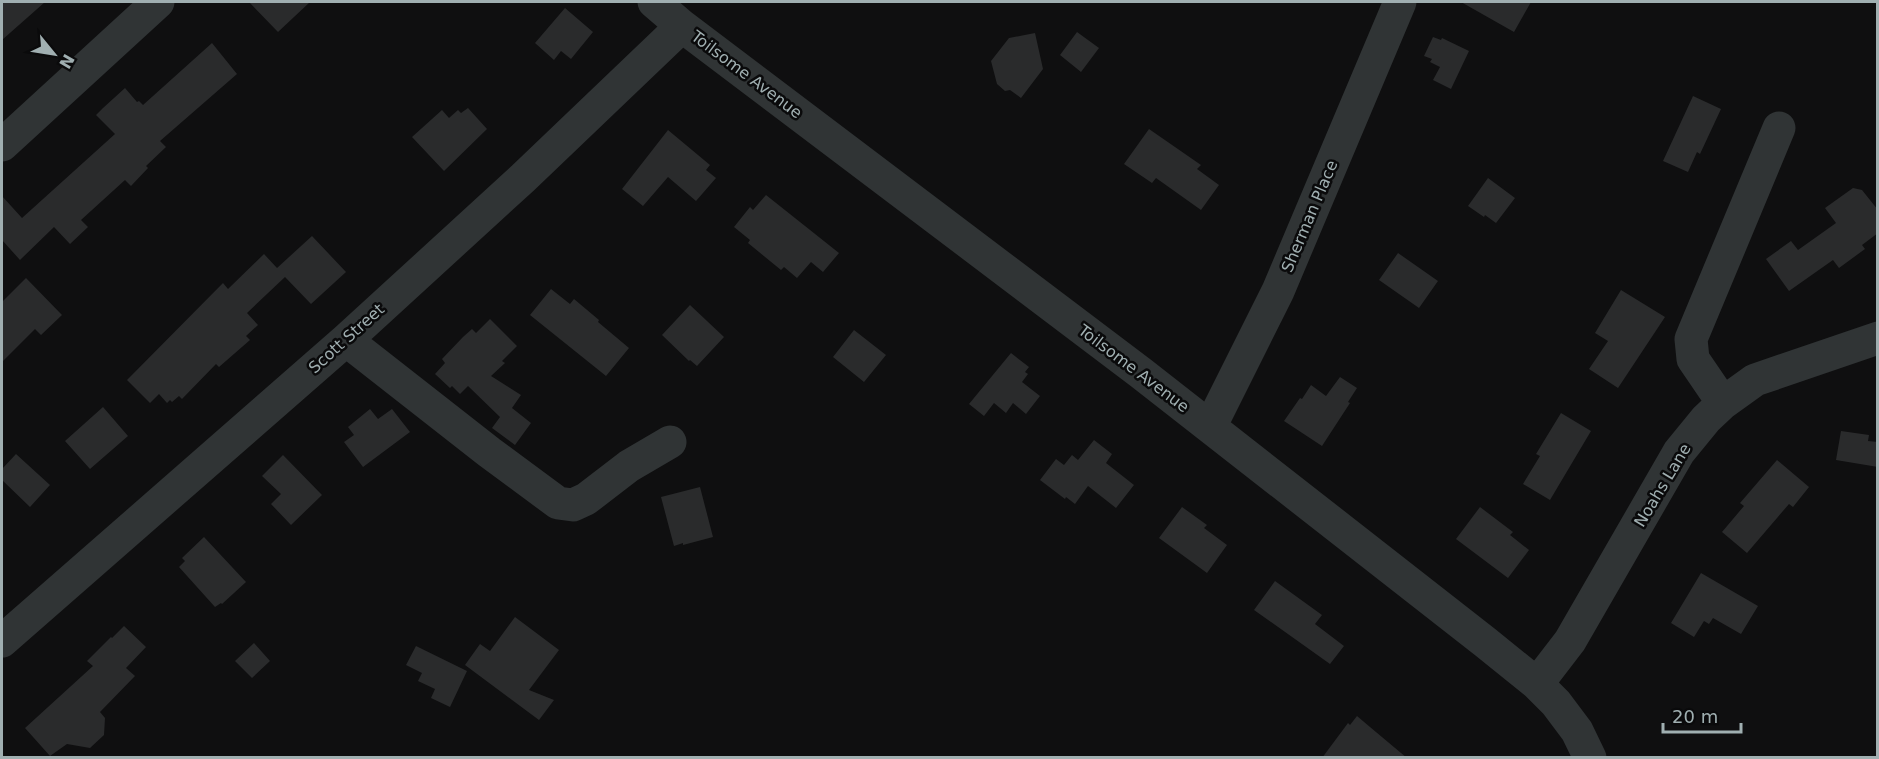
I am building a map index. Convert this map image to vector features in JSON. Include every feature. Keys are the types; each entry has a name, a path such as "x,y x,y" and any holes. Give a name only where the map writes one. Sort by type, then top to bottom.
{"street":[{"path":"2,145 158,2"},
{"name":"Toilsome Avenue","path":"654,2 682,26 1210,427 1485,642 1537,684 1556,703 1577,731 1590,758"},
{"name":"Sherman Place","path":"1210,427 1278,291 1400,2"},
{"name":"Scott Street","path":"2,641 346,340 523,178 682,26"},
{"path":"1723,403 1693,359 1691,339 1779,128"},
{"name":"Noahs Lane","path":"1537,684 1570,641 1679,452 1706,419 1723,403 1755,380 1878,338"},
{"path":"346,340 558,503 573,505 586,499 629,466 670,442"}],"building":[{"path":"2,2 45,2 2,40"},
{"path":"249,2 310,2 278,32"},
{"path":"1461,2 1531,2 1514,32"},
{"path":"565,8 593,32 571,59 561,51 554,60 535,43"},
{"path":"1077,32 1099,48 1081,72 1060,55"},
{"path":"1035,33 1043,69 1021,98 1010,90 1005,91 997,84 991,61 1009,38"},
{"path":"1433,37 1441,40 1442,38 1469,51 1451,89 1433,80 1440,67 1430,62 1432,59 1424,56"},
{"path":"212,43 237,74 160,141 166,147 146,166 148,168 131,186 125,180 81,220 88,227 70,244 54,227 20,260 2,240 2,196 22,218 115,134 96,115 103,108 125,88 137,102 143,105"},
{"path":"1693,96 1721,109 1700,154 1697,152 1688,172 1663,161"},
{"path":"468,108 487,129 444,171 412,137 442,110 449,118 458,110 461,113"},
{"path":"1149,129 1201,165 1197,169 1219,185 1201,210 1156,178 1152,183 1124,164"},
{"path":"668,130 710,165 706,170 716,178 696,201 668,177 643,206 622,189"},
{"path":"1488,178 1515,198 1496,223 1468,206"},
{"path":"1853,188 1862,190 1878,210 1878,233 1862,245 1865,249 1839,268 1833,260 1789,291 1766,259 1791,241 1798,250 1836,223 1825,208"},
{"path":"766,195 839,253 823,272 811,262 797,278 784,267 781,270 748,243 750,240 734,227 750,207 753,210"},
{"path":"312,236 346,272 311,304 285,277 247,313 258,325 246,336 250,340 219,367 216,364 182,399 179,396 167,403 159,394 150,403 127,380 223,283 228,289 264,254 277,268"},
{"path":"1398,253 1438,281 1419,308 1379,280"},
{"path":"26,278 62,315 41,335 35,329 2,362 2,302"},
{"path":"551,289 570,304 574,299 629,348 606,376 530,315"},
{"path":"1621,290 1665,317 1618,388 1589,369 1608,341 1595,333"},
{"path":"690,305 724,337 697,366 662,335"},
{"path":"490,319 517,346 502,361 505,363 491,376 521,395 512,408 531,423 515,445 492,428 500,417 468,386 460,394 435,374 445,363 442,359 463,337 472,329 476,333"},
{"path":"854,330 886,355 864,382 833,357"},
{"path":"1011,353 1029,367 1025,372 1028,374 1022,382 1040,396 1026,414 1013,403 1006,413 994,403 984,416 969,404"},
{"path":"1340,377 1357,388 1322,446 1284,421 1311,385 1326,396"},
{"path":"103,407 128,436 90,469 65,441"},
{"path":"370,409 378,419 392,409 410,432 363,467 344,442 354,435 348,427"},
{"path":"1561,413 1591,431 1550,500 1523,484 1540,456 1536,454"},
{"path":"1841,431 1869,435 1868,441 1878,442 1878,467 1836,460"},
{"path":"1094,440 1112,454 1106,463 1134,485 1116,508 1088,486 1075,504 1040,480 1056,459 1064,465 1072,455 1078,460"},
{"path":"16,454 50,485 30,507 2,480 2,469"},
{"path":"283,455 322,495 291,525 271,504 281,494 262,476"},
{"path":"1777,460 1809,487 1793,507 1789,504 1747,553 1722,532 1744,506 1740,503"},
{"path":"700,487 713,537 674,546 661,497"},
{"path":"1182,507 1207,525 1204,528 1227,545 1207,573 1159,538"},
{"path":"1480,507 1513,532 1510,535 1529,550 1508,578 1456,539"},
{"path":"204,537 246,582 222,604 215,607 179,567 185,561 182,558"},
{"path":"1701,573 1758,606 1741,634 1713,618 1709,624 1704,621 1694,637 1671,623"},
{"path":"1275,581 1322,615 1315,624 1344,646 1330,664 1254,610"},
{"path":"515,617 559,650 529,690 554,700 539,720 465,665 480,644 490,651"},
{"path":"124,626 146,647 126,668 135,676 100,712 105,718 104,735 90,748 67,744 50,756 25,728 93,666 87,661"},
{"path":"254,643 270,661 252,678 235,661"},
{"path":"416,646 467,671 450,707 431,698 435,689 418,681 422,673 406,665"},
{"path":"1357,716 1407,758 1322,758 1348,723 1350,725"}]}
